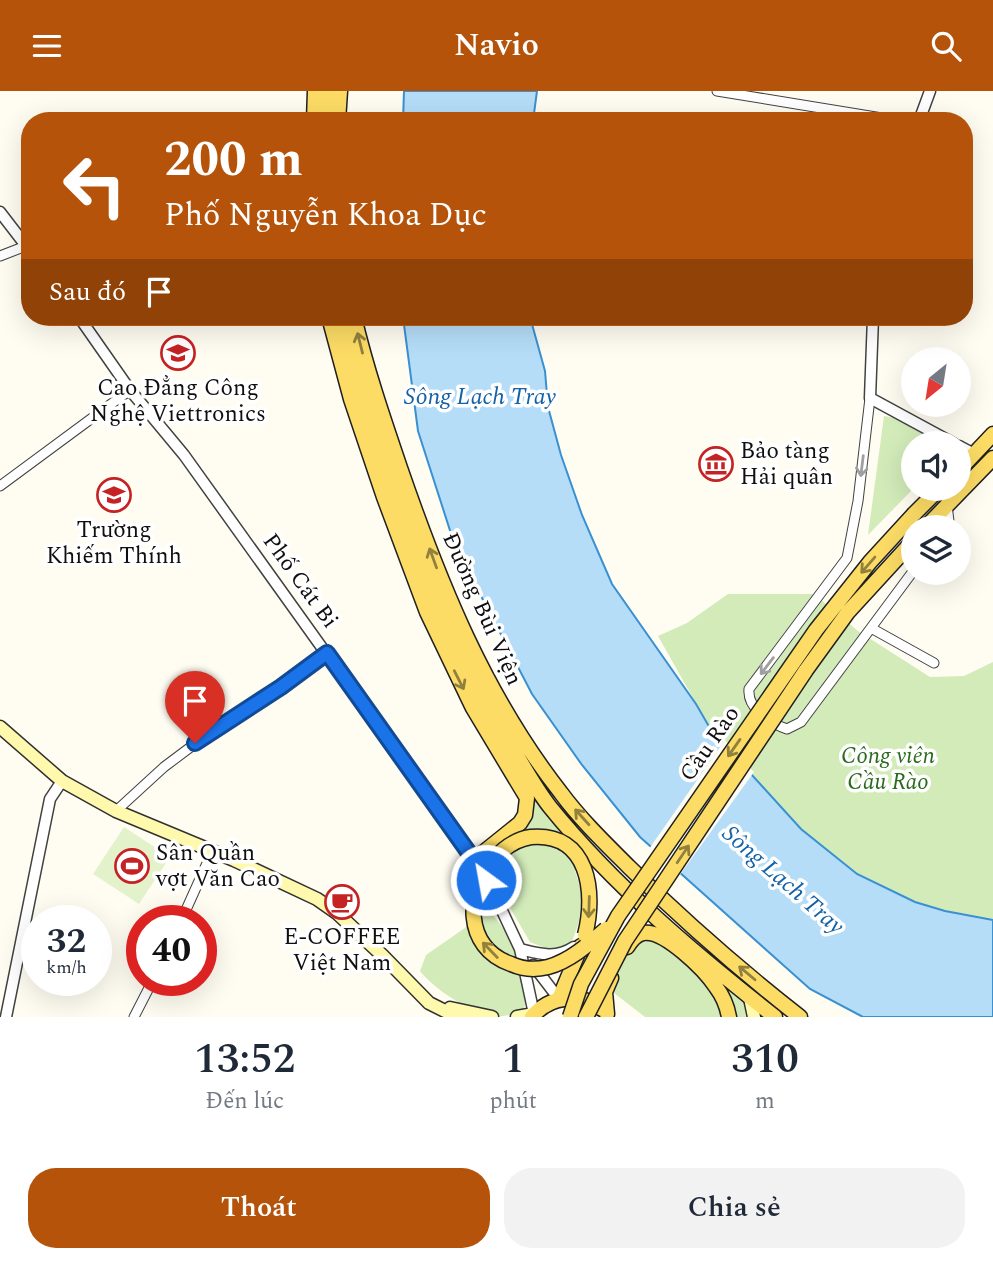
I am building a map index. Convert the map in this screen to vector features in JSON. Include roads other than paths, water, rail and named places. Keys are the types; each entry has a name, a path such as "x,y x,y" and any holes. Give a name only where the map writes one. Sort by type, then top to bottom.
{"main road":[{"path":"314,112 315,91"},
{"path":"327,112 328,91"},
{"path":"339,112 340,91"},
{"name":"Đường Bùi Viện","path":"331,326 351,399 388,509 427,612 524,790 527,807 520,823 474,860"},
{"name":"Đường Bùi Viện","path":"343,326 362,396 412,540 479,705 548,805 600,864 775,1017"},
{"name":"Đường Bùi Viện","path":"356,326 378,404 443,587 471,651 518,733 562,795 610,848 697,932 800,1017"},
{"path":"971,457 993,434"},
{"path":"937,515 992,460"},
{"name":"Cầu Rào","path":"570,1017 581,984 613,924 817,630 870,562 927,501"},
{"name":"Cầu Rào","path":"586,1017 625,941 826,640 901,553"},
{"path":"0,727 62,781 116,811 317,899 337,913 389,961 444,1017"},
{"path":"559,999 584,939 590,910 588,876 575,854 567,845 556,839 528,837 501,851 479,878 473,903 476,928 490,952 507,963 535,968 558,963 573,955 613,924"},
{"path":"605,1016 605,992 627,947 635,936 642,933 658,935 674,945 717,987 729,1017"},
{"path":"597,993 605,1016"},
{"path":"750,997 754,1017"},
{"path":"517,1017 533,1015 545,1005 559,999 585,1000 605,1016"},
{"path":"429,1003 457,1017"},
{"path":"429,1003 492,1017"}],"street":[{"path":"717,91 850,112"},
{"path":"922,112 930,91"},
{"path":"0,212 21,240"},
{"path":"0,256 21,251"},
{"name":"Phố Cát Bi","path":"85,326 130,390 184,455 474,860 520,949 559,999"},
{"path":"873,326 870,398 858,501 846,558 749,689 750,703 780,726 787,729 795,727 903,585"},
{"path":"0,486 130,390"},
{"path":"870,398 931,431"},
{"path":"947,505 948,515"},
{"path":"871,628 934,663"},
{"path":"116,811 163,767 195,743 281,687 327,653"},
{"path":"6,1017 5,1000 50,799 62,781"},
{"path":"188,905 212,852"},
{"path":"520,949 551,956 567,952 584,939"},
{"name":"Phố Cát Bi","path":"520,949 533,1015"},
{"path":"134,1017 145,996"}],"water":[{"path":"404,91 537,91 534,112 403,112"},
{"name":"Sông Lạch Tray","path":"404,326 532,326 545,371 548,407 561,455 582,515 612,584 696,704 711,730 801,829 857,874 915,902 993,920 993,1017 863,1017 810,989 640,837 582,765 532,694 455,546 418,431"}],"place":[{"name":"Cao Đẳng Công Nghệ Viettronics","path":"178,353"},
{"name":"Bảo tàng Hải quân","path":"716,464"},
{"name":"Trường Khiếm Thính","path":"114,495"},
{"name":"Sân Quần vợt Văn Cao","path":"132,866"},
{"name":"E-COFFEE Việt Nam","path":"342,902"}],"park label":[{"name":"Công viên Cầu Rào","path":"888,769"}]}
